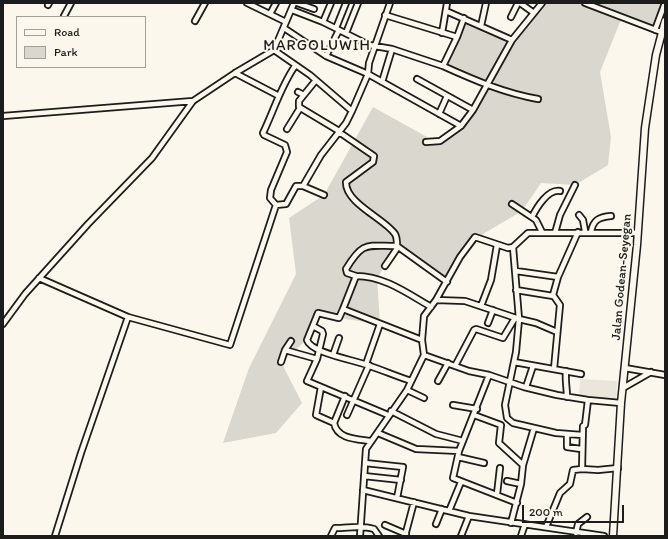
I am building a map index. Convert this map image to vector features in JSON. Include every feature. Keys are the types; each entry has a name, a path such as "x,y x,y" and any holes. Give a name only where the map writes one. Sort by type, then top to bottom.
{"main road":[{"name":"Jalan Godean-Seyegan","path":"613,536 621,403 645,128 658,31 665,21"}],"street":[{"path":"64,16 70,3"},
{"path":"195,21 205,3"},
{"path":"248,3 286,22"},
{"path":"270,14 276,3"},
{"path":"3,324 39,278 88,224 152,158 193,101 235,73 274,50 294,3"},
{"path":"297,3 314,9"},
{"path":"323,22 331,3"},
{"path":"326,56 338,29 346,3"},
{"path":"346,33 358,3"},
{"path":"303,186 321,155 352,111 368,74 374,46 390,3"},
{"path":"442,33 447,3"},
{"path":"481,26 486,3"},
{"path":"511,17 519,3 534,13"},
{"path":"426,142 440,141 460,126 473,110 512,40 542,3"},
{"path":"587,3 658,31 664,3"},
{"path":"292,10 323,22 374,46 392,49 443,66 486,86 519,96 538,99"},
{"path":"446,11 512,40"},
{"path":"385,15 457,37"},
{"path":"443,66 457,37 464,18"},
{"path":"284,28 326,56 368,74 460,126"},
{"path":"382,82 392,49"},
{"path":"274,50 316,80 352,111"},
{"path":"276,205 271,200 271,192 287,152 287,148 285,145 264,135 263,133 284,81 295,66"},
{"path":"235,73 279,96"},
{"path":"417,79 473,110"},
{"path":"287,128 300,108 298,104 316,80"},
{"path":"298,92 304,95"},
{"path":"439,114 447,96"},
{"path":"3,116 193,101"},
{"path":"300,108 339,131 374,156 373,162 346,182 346,187 359,205 394,234 398,247"},
{"path":"555,233 560,215 575,185"},
{"path":"276,205 286,204 296,186 303,186 324,195"},
{"path":"532,217 537,207 552,192 560,190"},
{"path":"512,204 536,220 542,232"},
{"path":"39,278 128,317 230,345 276,205"},
{"path":"578,215 584,221 585,231"},
{"path":"591,232 592,224 598,219 611,216"},
{"path":"513,247 528,233 585,231 637,233"},
{"path":"554,369 560,305 554,296 558,278 578,232"},
{"path":"360,536 366,449 370,441 378,433 390,413 407,390 424,355 422,340 424,316 447,282 460,257 475,237 478,236 497,245 513,247"},
{"path":"481,306 491,280 497,245"},
{"path":"431,307 384,280 368,276 356,276 347,273 346,269 363,248 368,246 398,247 447,282"},
{"path":"385,266 398,247"},
{"path":"513,247 516,271 517,319 514,362 505,405 507,418 513,423 534,428 582,435"},
{"path":"516,271 558,278"},
{"path":"356,276 339,318 318,313 307,342 320,350 333,355 368,365 411,381"},
{"path":"516,290 554,296"},
{"path":"436,300 457,299 517,319 536,323 557,332"},
{"path":"343,309 422,340"},
{"path":"488,323 493,310"},
{"path":"55,536 81,453 128,317"},
{"path":"455,366 474,330 476,329 503,338 517,319"},
{"path":"347,415 368,365 380,324"},
{"path":"313,326 323,332 320,350 307,381 390,413 436,434 464,441"},
{"path":"333,355 339,338"},
{"path":"281,362 285,350 291,341"},
{"path":"285,350 317,359"},
{"path":"424,355 469,371 489,374 526,387 567,397 621,403"},
{"path":"514,362 581,374"},
{"path":"438,381 448,363"},
{"path":"526,387 533,366"},
{"path":"625,368 665,375"},
{"path":"566,372 565,385 567,389 567,397"},
{"path":"623,388 651,372"},
{"path":"489,374 459,451 453,478 497,494 516,503"},
{"path":"321,387 315,414 334,423"},
{"path":"407,390 424,398"},
{"path":"345,396 334,423 335,428 340,434 370,441"},
{"path":"582,468 582,435 588,400"},
{"path":"453,404 476,409"},
{"path":"474,415 501,425"},
{"path":"507,418 501,425 499,443 523,465"},
{"path":"511,522 521,484 523,465 534,428"},
{"path":"378,433 416,449 459,451"},
{"path":"567,434 567,447 582,449"},
{"path":"458,457 484,463"},
{"path":"365,463 402,466 397,498"},
{"path":"497,494 500,468"},
{"path":"546,527 560,493 570,484 573,470 582,468 598,470 618,468"},
{"path":"364,476 401,480"},
{"path":"507,481 521,484"},
{"path":"449,511 461,482"},
{"path":"363,490 468,516 604,536"},
{"path":"385,525 405,535 414,502"},
{"path":"436,524 442,509"},
{"path":"461,536 468,516"},
{"path":"576,533 578,524 587,517"},
{"path":"521,536 525,524"},
{"path":"331,536 335,528 354,528 360,526 374,529 379,536"}],"shaded area":[{"path":"580,379 617,381 616,401 579,399"}],"green space":[{"path":"541,3 583,3 622,17 600,72 611,137 608,165 575,185 541,183 522,211 471,241 447,282 398,247 377,278 380,324 339,318 320,313 307,340 281,362 302,403 276,433 223,443 249,368 296,274 289,218 324,195 373,107 436,142 461,126 486,86 442,66 464,18 512,40"},
{"path":"591,3 665,3 655,30"}],"district":[{"name":"MARGOLUWIH","path":"317,46"}]}
